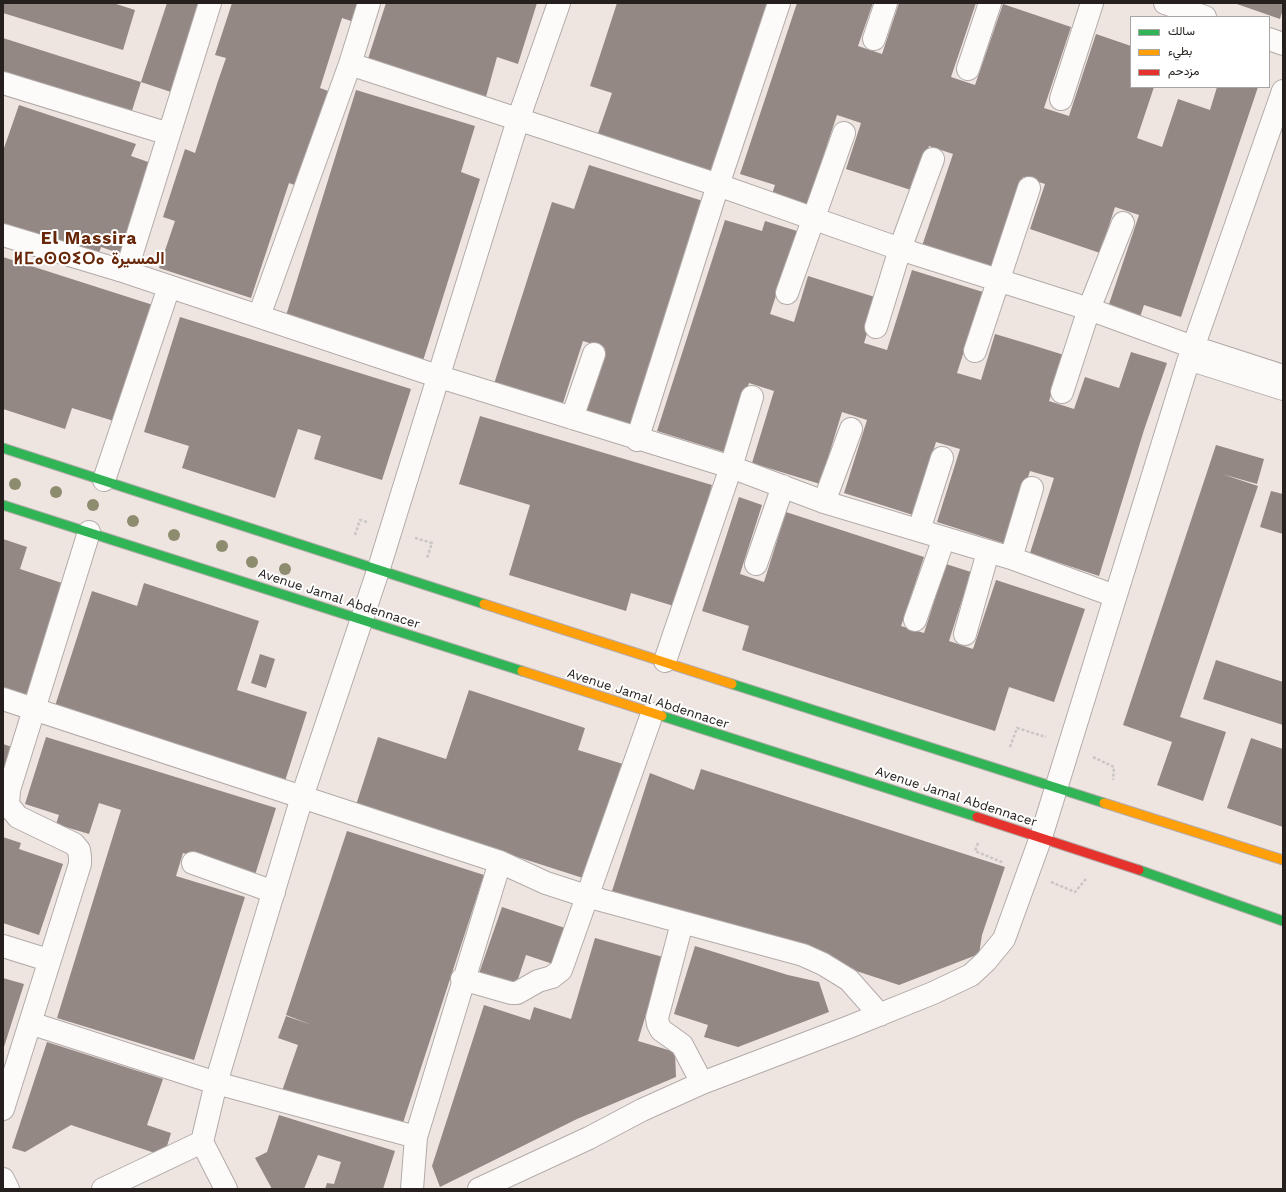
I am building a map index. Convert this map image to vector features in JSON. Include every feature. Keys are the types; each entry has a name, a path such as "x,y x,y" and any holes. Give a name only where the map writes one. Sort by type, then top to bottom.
{"street":[{"path":"126,272 210,3"},
{"path":"259,316 350,64 369,3"},
{"path":"226,1189 202,1142 216,1083 302,797 379,568 440,377 518,120 559,3"},
{"path":"637,440 718,186 779,3"},
{"path":"874,39 886,3"},
{"path":"968,69 990,3"},
{"path":"1060,99 1092,3"},
{"path":"1165,3 1202,16"},
{"path":"1270,39 1283,44"},
{"path":"350,64 718,186 900,249 1089,309 1191,354 1283,376"},
{"path":"3,83 169,134"},
{"path":"479,1189 589,1138 642,1110 702,1083 880,1015 971,975 986,961 1004,939 1041,837 1191,354 1283,92"},
{"path":"787,293 844,134"},
{"path":"876,327 900,249 933,159"},
{"path":"975,351 1029,188"},
{"path":"1062,392 1089,309 1123,223"},
{"path":"3,235 126,272 440,377 637,440 731,467 824,502 1011,558 1115,596"},
{"path":"104,480 169,287"},
{"path":"572,418 594,354"},
{"path":"665,661 731,467 752,397"},
{"path":"824,502 851,429"},
{"path":"3,448 1283,860"},
{"path":"919,530 942,458"},
{"path":"756,564 782,486"},
{"path":"1011,558 1032,488"},
{"name":"Avenue Jamal Abdennacer","path":"3,505 362,619 652,714 1041,837 1203,891 1283,922"},
{"path":"3,1109 6,1086 30,1024 48,960 80,864 79,850 74,844 28,824 18,817 8,805 8,790 89,532"},
{"path":"915,620 944,538"},
{"path":"965,634 988,552"},
{"path":"3,699 500,862 546,884 682,923 803,955 823,964 849,980 880,1015"},
{"path":"462,979 511,993 517,993 538,981 552,977 560,970 652,714"},
{"path":"412,1189 416,1137 462,979 500,862"},
{"path":"193,863 274,892"},
{"path":"682,923 657,1018 661,1030 682,1045 702,1083"},
{"path":"3,946 48,960"},
{"path":"30,1024 216,1083 416,1137"},
{"path":"103,1189 202,1142"},
{"path":"3,1178 8,1189"}],"lane":[{"path":"1191,354 1283,392"}],"building":[{"path":"3,3 113,3 135,10 123,50 3,13"},
{"path":"167,3 206,3 177,94 141,82"},
{"path":"232,3 360,3 354,22 342,18 320,88 331,92 300,187 289,183 251,298 159,268 175,221 163,217 185,149 195,153 226,58 215,55"},
{"path":"386,3 537,3 518,64 497,57 484,104 366,65"},
{"path":"617,3 769,3 711,177 596,139 612,93 590,86"},
{"path":"797,3 873,3 858,46 882,54 899,3 976,3 951,77 975,85 1003,4 1071,27 1044,108 1069,116 1096,34 1130,46 1130,88 1154,88 1137,138 1162,147 1178,99 1210,110 1217,88 1258,88 1181,317 1144,305 1140,317 1108,307 1139,215 1115,207 1100,253 1030,229 1045,184 1023,177 992,270 922,246 953,154 929,146 914,191 846,169 861,123 837,115 806,208 771,197 775,185 740,174"},
{"path":"1234,3 1283,3 1283,9 1280,19"},
{"path":"3,38 141,82 130,117 3,77"},
{"path":"356,90 475,126 461,172 480,179 422,364 284,322"},
{"path":"19,105 136,144 131,156 154,164 124,255 101,247 97,260 3,229 3,151"},
{"path":"589,165 703,201 629,431 583,416 605,348 583,341 561,409 493,387 552,202 574,209"},
{"path":"725,220 762,231 765,221 797,231 770,314 794,322 808,276 878,298 864,343 887,350 912,270 983,292 957,373 981,380 995,334 1032,345 1064,355 1049,401 1074,409 1085,377 1119,388 1131,352 1167,363 1144,430 1099,576 1030,553 1054,478 1030,471 1006,544 937,522 960,449 936,442 913,515 844,493 867,420 842,412 820,484 752,463 774,391 749,383 727,453 657,431"},
{"path":"3,257 153,305 117,422 72,408 65,429 3,409"},
{"path":"180,317 411,389 382,480 314,459 321,436 298,429 275,498 182,468 189,446 144,432"},
{"path":"480,416 712,485 677,607 631,593 626,611 509,575 530,505 459,484"},
{"path":"1216,445 1264,459 1257,484 1222,474 1258,486 1180,717 1226,732 1203,801 1157,785 1172,742 1123,725"},
{"path":"1271,491 1283,494 1283,534 1260,527"},
{"path":"739,497 762,505 740,574 764,582 786,512 924,557 901,626 924,633 946,564 971,572 949,641 973,649 996,580 1085,609 1054,702 1009,687 995,731 742,650 749,626 702,611"},
{"path":"3,539 27,547 20,569 65,584 28,699 3,690"},
{"path":"144,583 259,621 237,690 307,712 285,781 55,706 92,591 137,606"},
{"path":"260,654 275,659 266,688 251,683"},
{"path":"1216,660 1283,682 1283,725 1203,699"},
{"path":"469,690 585,728 578,750 623,764 586,879 356,805 378,737 446,759"},
{"path":"46,737 276,808 255,875 183,853 176,876 245,897 194,1060 57,1018 121,810 99,803 89,834 56,824 59,815 25,804"},
{"path":"1251,738 1283,749 1283,827 1227,808"},
{"path":"3,744 15,748 3,782"},
{"path":"701,769 1005,867 982,935 979,954 899,985 612,891 650,773 694,790"},
{"path":"347,831 484,875 401,1129 282,1091 298,1045 278,1038 286,1016 312,1025 286,1015"},
{"path":"3,837 21,843 19,849 63,864 39,935 3,923"},
{"path":"502,907 571,930 559,966 526,955 514,991 477,979"},
{"path":"595,938 663,957 638,1041 675,1052 676,1077 577,1119 440,1187 432,1166 484,1005 530,1020 534,1007 571,1019"},
{"path":"695,946 788,975 819,982 829,1012 738,1047 704,1037 708,1025 674,1014"},
{"path":"3,978 24,984 3,1050"},
{"path":"47,1042 163,1079 147,1125 171,1133 164,1156 71,1125 25,1152 12,1148"},
{"path":"279,1115 395,1151 383,1189 325,1189 327,1183 334,1184 341,1162 318,1155 304,1189 272,1189 255,1158 267,1152"}],"traffic: fast":[{"path":"3,448 484,604"},
{"path":"3,505 522,671"},
{"path":"732,684 1104,803"},
{"path":"662,716 977,817"},
{"path":"1139,870 1283,921"}],"traffic: slow":[{"path":"484,604 732,684"},
{"path":"522,671 662,716"},
{"path":"1104,803 1283,860"}],"traffic: jam":[{"path":"977,817 1139,870"}],"district":[{"name":"El Massira ⵍⵎⴰⵙⵙⵉⵔⴰ المسيرة","path":"89,249"}]}
